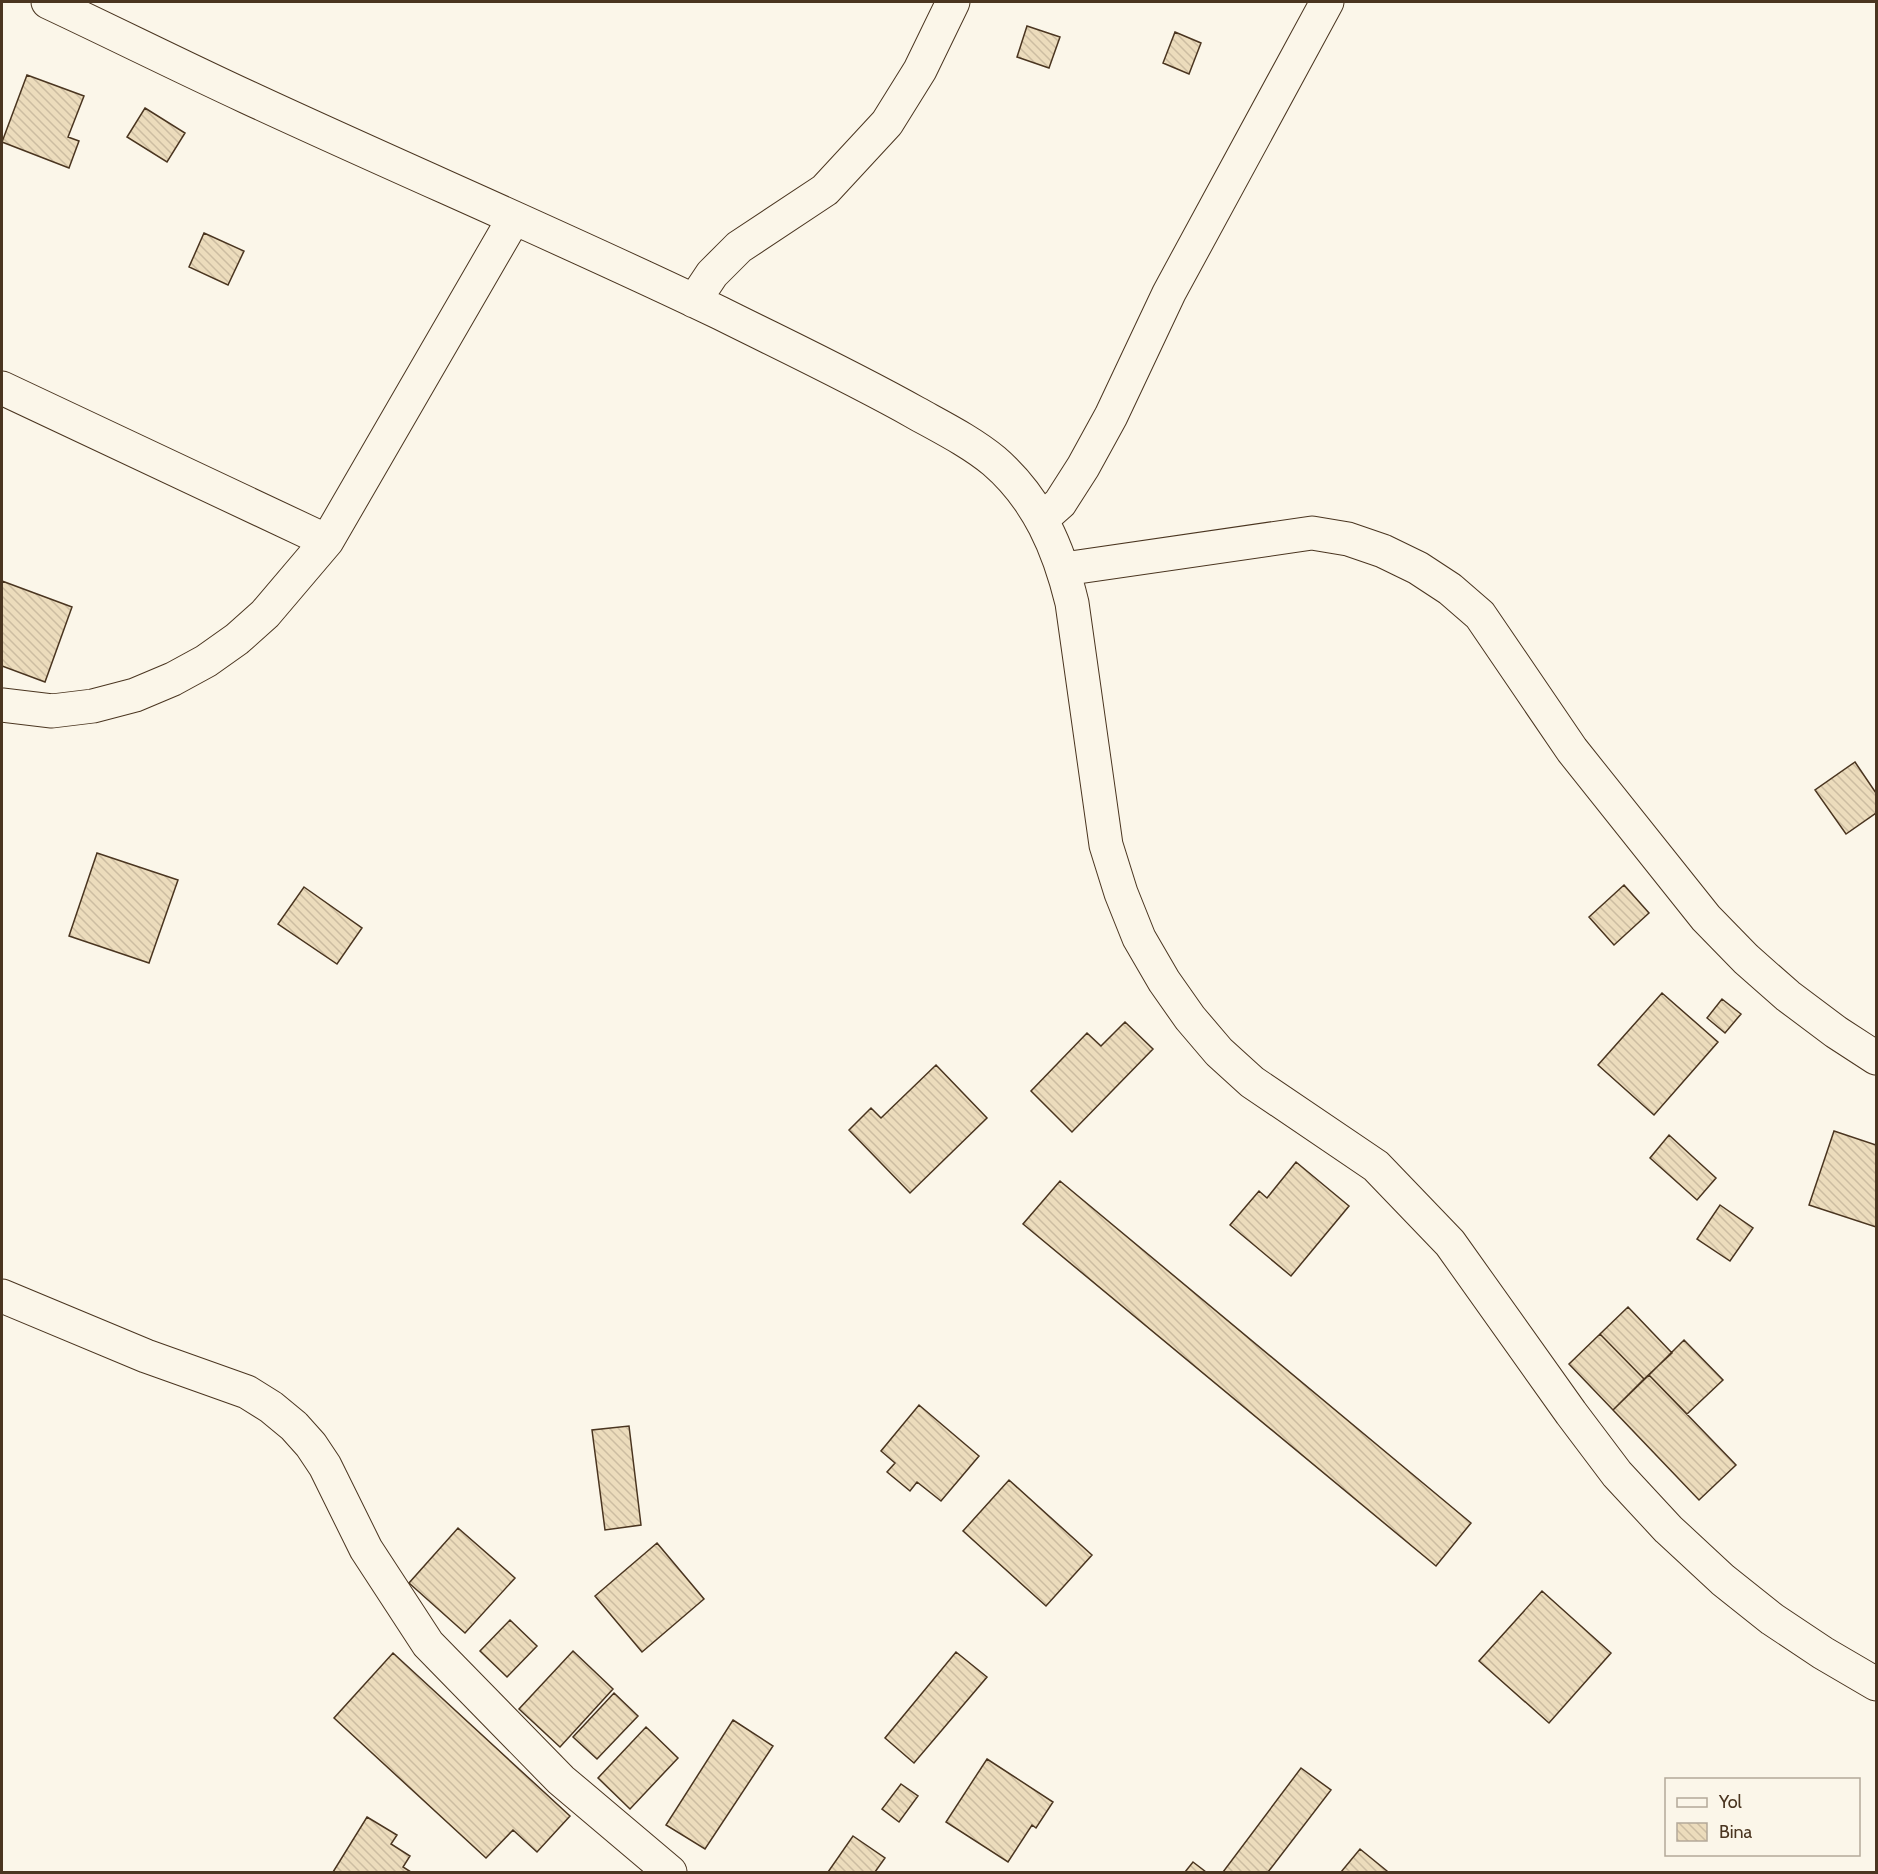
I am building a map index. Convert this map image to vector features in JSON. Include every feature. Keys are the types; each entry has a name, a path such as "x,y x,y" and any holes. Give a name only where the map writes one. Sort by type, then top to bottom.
{"street":[{"path":"48,2 246,97 694,301 855,379 972,444 995,462 1016,483 1042,519 1064,569 1072,603 1106,845 1120,892 1139,938 1164,981 1190,1018 1219,1052 1252,1082 1376,1166 1450,1243 1617,1474 1668,1529 1723,1581 1772,1619 1823,1653 1876,1684"},
{"path":"694,301 712,274 739,247 825,190 888,123 920,70 953,2"},
{"path":"1042,519 1060,503 1083,467 1111,416 1169,294 1327,2"},
{"path":"2,705 52,711 93,706 135,695 173,679 206,661 237,639 265,614 327,541 514,218"},
{"path":"2,388 327,541"},
{"path":"1064,569 1312,533 1348,540 1383,551 1418,568 1480,615 1572,750 1706,918 1746,959 1788,996 1876,1058"},
{"path":"2,1296 146,1356 247,1392 272,1407 286,1419 311,1445 325,1466 366,1549 429,1644 561,1780 670,1872"}],"building":[{"path":"1027,26 1060,37 1049,68 1017,57"},
{"path":"1175,32 1201,43 1189,74 1163,63"},
{"path":"27,75 84,96 68,137 79,141 69,168 2,142"},
{"path":"145,108 185,133 167,162 127,137"},
{"path":"204,233 244,251 228,285 189,267"},
{"path":"2,581 72,607 45,682 2,666"},
{"path":"1855,762 1876,793 1876,813 1846,834 1815,790"},
{"path":"97,853 178,880 149,963 69,936"},
{"path":"1624,885 1649,913 1614,945 1589,917"},
{"path":"304,887 362,928 337,964 278,924"},
{"path":"1662,993 1718,1042 1654,1115 1598,1065"},
{"path":"1722,999 1741,1014 1725,1033 1707,1018"},
{"path":"1125,1022 1153,1049 1072,1132 1031,1091 1087,1033 1101,1046"},
{"path":"936,1065 987,1118 910,1193 849,1130 871,1108 881,1118"},
{"path":"1834,1131 1876,1145 1876,1227 1809,1205"},
{"path":"1669,1135 1716,1178 1697,1200 1650,1158"},
{"path":"1296,1162 1349,1206 1291,1276 1230,1225 1259,1191 1267,1198"},
{"path":"1060,1181 1471,1523 1436,1566 1023,1224"},
{"path":"1720,1205 1753,1228 1730,1261 1697,1239"},
{"path":"1628,1307 1672,1353 1644,1379 1600,1334"},
{"path":"1600,1334 1644,1379 1613,1410 1569,1364"},
{"path":"1684,1340 1723,1380 1687,1414 1649,1375"},
{"path":"1649,1375 1736,1465 1699,1500 1613,1410"},
{"path":"919,1405 979,1456 941,1501 917,1482 910,1491 887,1472 895,1463 881,1451"},
{"path":"629,1426 641,1525 605,1530 592,1430"},
{"path":"1009,1480 1092,1555 1046,1606 963,1531"},
{"path":"458,1528 515,1578 465,1633 409,1583"},
{"path":"657,1543 704,1599 642,1652 595,1596"},
{"path":"1542,1591 1611,1653 1549,1723 1479,1661"},
{"path":"510,1620 537,1646 507,1677 480,1651"},
{"path":"573,1651 613,1689 560,1747 519,1709"},
{"path":"956,1652 987,1677 914,1763 885,1738"},
{"path":"393,1653 570,1816 537,1852 513,1830 486,1858 334,1718"},
{"path":"614,1693 638,1716 597,1759 573,1737"},
{"path":"733,1720 773,1746 705,1849 666,1825"},
{"path":"646,1727 678,1758 630,1809 598,1778"},
{"path":"987,1759 1053,1802 1036,1828 1032,1825 1008,1862 946,1822"},
{"path":"1301,1768 1331,1790 1268,1872 1223,1872"},
{"path":"901,1784 918,1796 899,1822 882,1809"},
{"path":"367,1817 397,1835 391,1844 410,1856 403,1867 411,1872 333,1872"},
{"path":"853,1836 885,1858 875,1872 828,1872"},
{"path":"1360,1849 1387,1871 1341,1872"},
{"path":"1193,1862 1206,1872 1185,1872"}]}
